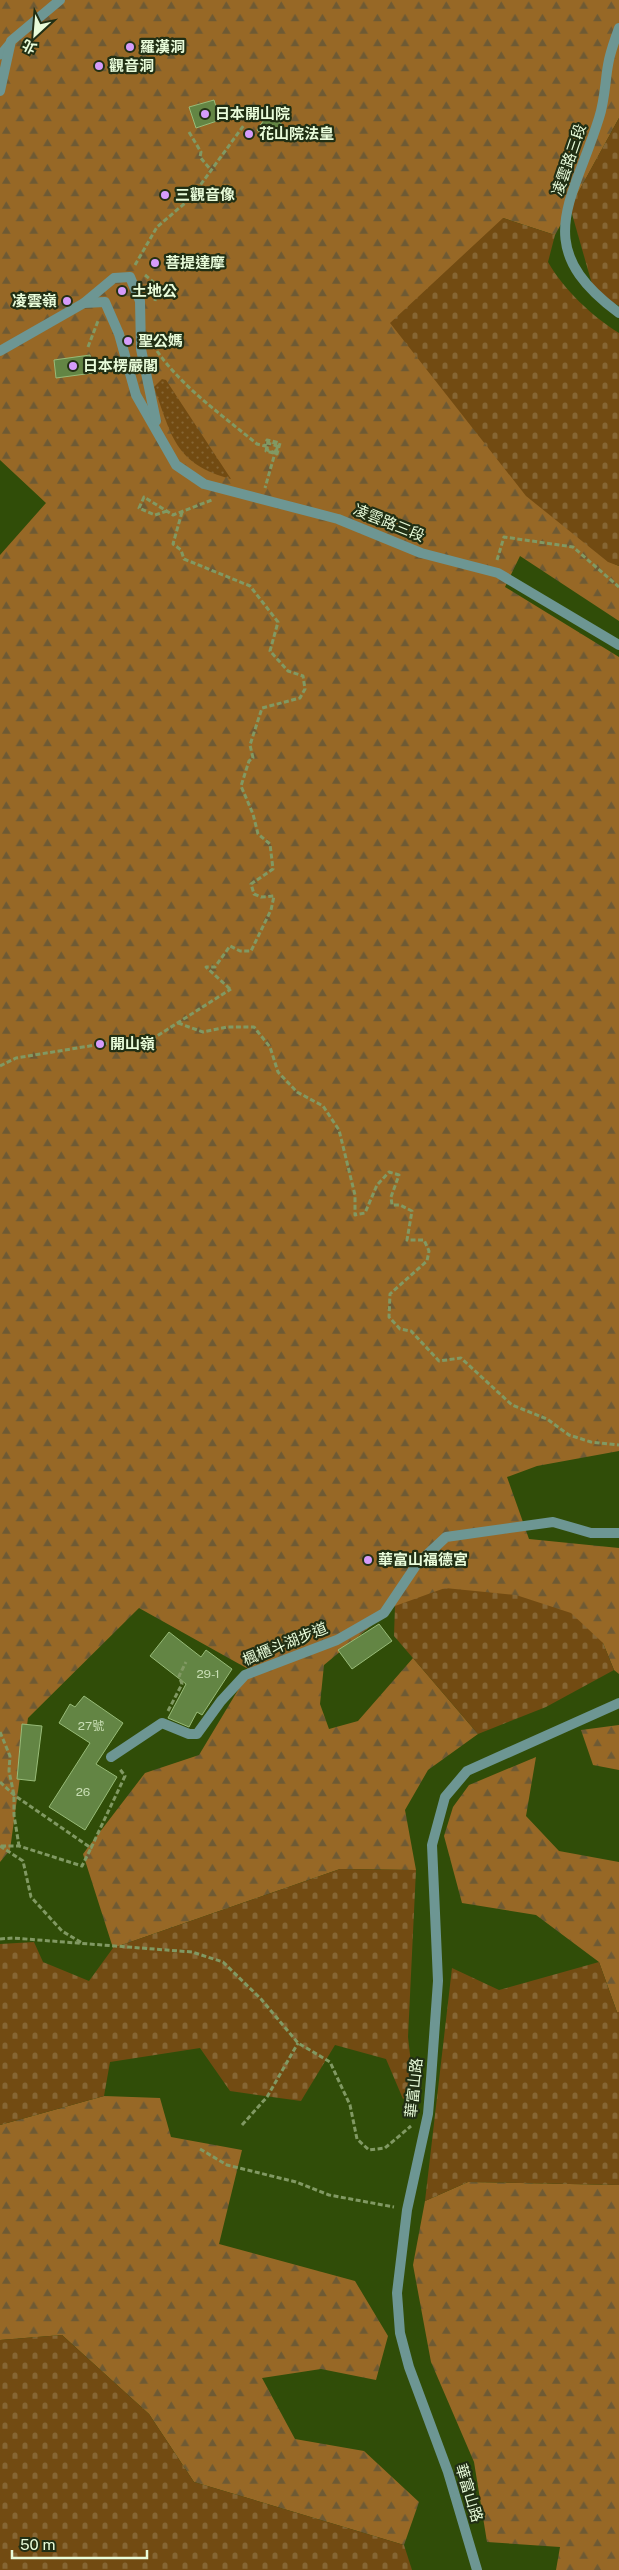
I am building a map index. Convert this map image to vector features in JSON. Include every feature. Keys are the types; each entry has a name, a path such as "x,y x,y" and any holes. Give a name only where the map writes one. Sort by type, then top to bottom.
{"street":[{"path":"0,91 11,41 60,0"},
{"name":"凌雲路三段","path":"619,28 608,64 600,115 568,200 565,247 578,276 619,313"},
{"path":"0,351 84,303 114,278 130,277"},
{"name":"凌雲路三段","path":"130,277 140,301 141,349 158,430"},
{"path":"84,303 105,302"},
{"name":"凌雲路三段","path":"105,302 119,334 136,395 158,430 176,465 204,484 338,518 421,553 498,572 619,644"},
{"name":"楓櫃斗湖步道","path":"162,1723 189,1734 197,1734 221,1701 245,1675 336,1640 384,1613 417,1564 446,1537 552,1522 591,1534 619,1533"},
{"name":"華富山路","path":"477,2570 448,2472 408,2367 400,2333 397,2292 407,2210 428,2114 438,1981 432,1845 445,1797 467,1771 619,1702"},
{"path":"111,1757 162,1723"}],"lane":[{"path":"0,55 11,41"}],"path":[{"path":"130,277 157,227 192,198 210,169 244,125"},
{"path":"189,132 201,152 200,156 210,169"},
{"path":"142,273 157,285 153,310"},
{"path":"88,347 105,302"},
{"path":"154,348 168,366 199,396 257,444 265,446 267,440 280,443 277,454 272,453 266,452 268,441 278,444 276,453 267,450 268,444 277,446 274,454 265,488"},
{"path":"167,511 154,514 139,508 144,497 167,511 173,515 233,492"},
{"path":"0,1066 16,1058 108,1043 138,1048 230,989 206,967 215,967 230,946 240,951 251,951 270,910 274,896 261,897 254,894 251,884 272,869 270,844 258,834 253,814 241,786 249,761 253,758 250,745 262,708 300,698 305,689 303,676 288,671 270,650 278,622 250,586 184,559 181,550 173,544 182,512"},
{"path":"496,562 504,536 573,547 619,587"},
{"path":"178,1023 203,1032 227,1027 254,1027 270,1047 278,1072 297,1092 323,1106 338,1130 355,1195 355,1214 365,1213 377,1185 389,1172 400,1175 391,1197 392,1205 400,1205 412,1211 407,1240 424,1240 429,1251 427,1261 390,1294 389,1317 400,1329 411,1331 440,1361 461,1358 512,1405 547,1419 569,1435 591,1442 619,1445"},
{"path":"162,1723 182,1684 179,1676 186,1662"},
{"path":"0,1732 10,1756 9,1770 14,1795 14,1815 19,1846"},
{"path":"0,1846 19,1846 82,1866 125,1776 111,1757"},
{"path":"0,1782 14,1795 91,1848"},
{"path":"0,1846 24,1860 30,1897 62,1931 85,1945"},
{"path":"0,1940 13,1938 192,1952 223,1962 261,1999 298,2043 330,2062 350,2105 357,2139 369,2150 385,2148 428,2114"},
{"path":"242,2125 266,2097 298,2043"},
{"path":"200,2149 227,2165 296,2182 329,2195 407,2210"}],"green space":[{"path":"0,0 619,0 619,118 555,235 503,218 608,561 619,566 619,621 520,556 505,587 619,657 619,1451 537,1466 507,1477 529,1539 619,1548 619,1674 614,1670 603,1643 395,1606 324,1665 320,1704 329,1729 358,1721 413,1658 478,1734 428,1770 405,1810 416,1870 340,1869 113,1948 83,1854 145,1773 199,1755 250,1670 139,1608 28,1718 10,1850 0,1862 0,555 46,503 0,460"},
{"path":"619,118 619,306 594,291 570,207"},
{"path":"503,218 555,235 548,262 562,283 579,302 619,333 619,566 608,562 526,496 390,323"},
{"path":"162,379 166,380 231,479 212,473 198,465 178,446 154,387"},
{"path":"445,1588 516,1595 571,1613 603,1643 614,1670 546,1707 478,1734 394,1636 395,1606"},
{"path":"619,1725 619,1770 593,1765 581,1730"},
{"path":"536,1757 526,1816 559,1851 619,1862 619,2012 617,2012 599,1962 536,1915 462,1903 444,1836 453,1807 469,1785"},
{"path":"340,1869 416,1870 408,2037 414,2090 403,2099 386,2059 335,2045 301,2101 230,2091 200,2048 110,2062 104,2096 0,2125 0,1944 34,1942 43,1962 89,1981 113,1948"},
{"path":"599,1962 617,2012 619,2012 619,2185 468,2182 425,2201 452,1968 499,1990"},
{"path":"104,2096 160,2098 171,2137 242,2150 219,2244 355,2281 388,2336 376,2380 321,2369 262,2378 295,2439 364,2451 419,2502 404,2545 194,2482 149,2414 62,2335 0,2340 0,2125"},
{"path":"468,2182 619,2185 619,2570 556,2570 560,2547 487,2542 474,2462 431,2362 413,2265 425,2201"},
{"path":"62,2335 149,2414 194,2482 404,2545 412,2570 0,2570 0,2340"}],"building":[{"name":"日本開山院","path":"214,100 220,120 196,128 189,107"},
{"path":"268,114 283,125 272,141 257,130"},
{"name":"日本楞嚴閣","path":"90,355 93,373 56,378 54,360"},
{"path":"379,1624 392,1641 352,1669 338,1650"},
{"path":"169,1632 201,1657 206,1650 232,1669 202,1715 197,1712 189,1727 168,1718 186,1684 150,1656"},
{"path":"84,1696 123,1723 96,1764 117,1777 85,1830 49,1807 90,1743 59,1723 70,1704 75,1707"},
{"path":"22,1724 42,1726 35,1781 17,1779"}],"place":[{"name":"羅漢洞","path":"130,47"},
{"name":"觀音洞","path":"99,66"},
{"name":"日本開山院","path":"205,114"},
{"name":"花山院法皇","path":"249,134"},
{"name":"三觀音像","path":"165,195"},
{"name":"菩提達摩","path":"155,263"},
{"name":"土地公","path":"122,291"},
{"name":"凌雲嶺","path":"67,301"},
{"name":"聖公媽","path":"128,341"},
{"name":"日本楞嚴閣","path":"73,366"},
{"name":"開山嶺","path":"100,1044"},
{"name":"華富山福德宮","path":"368,1560"}]}
